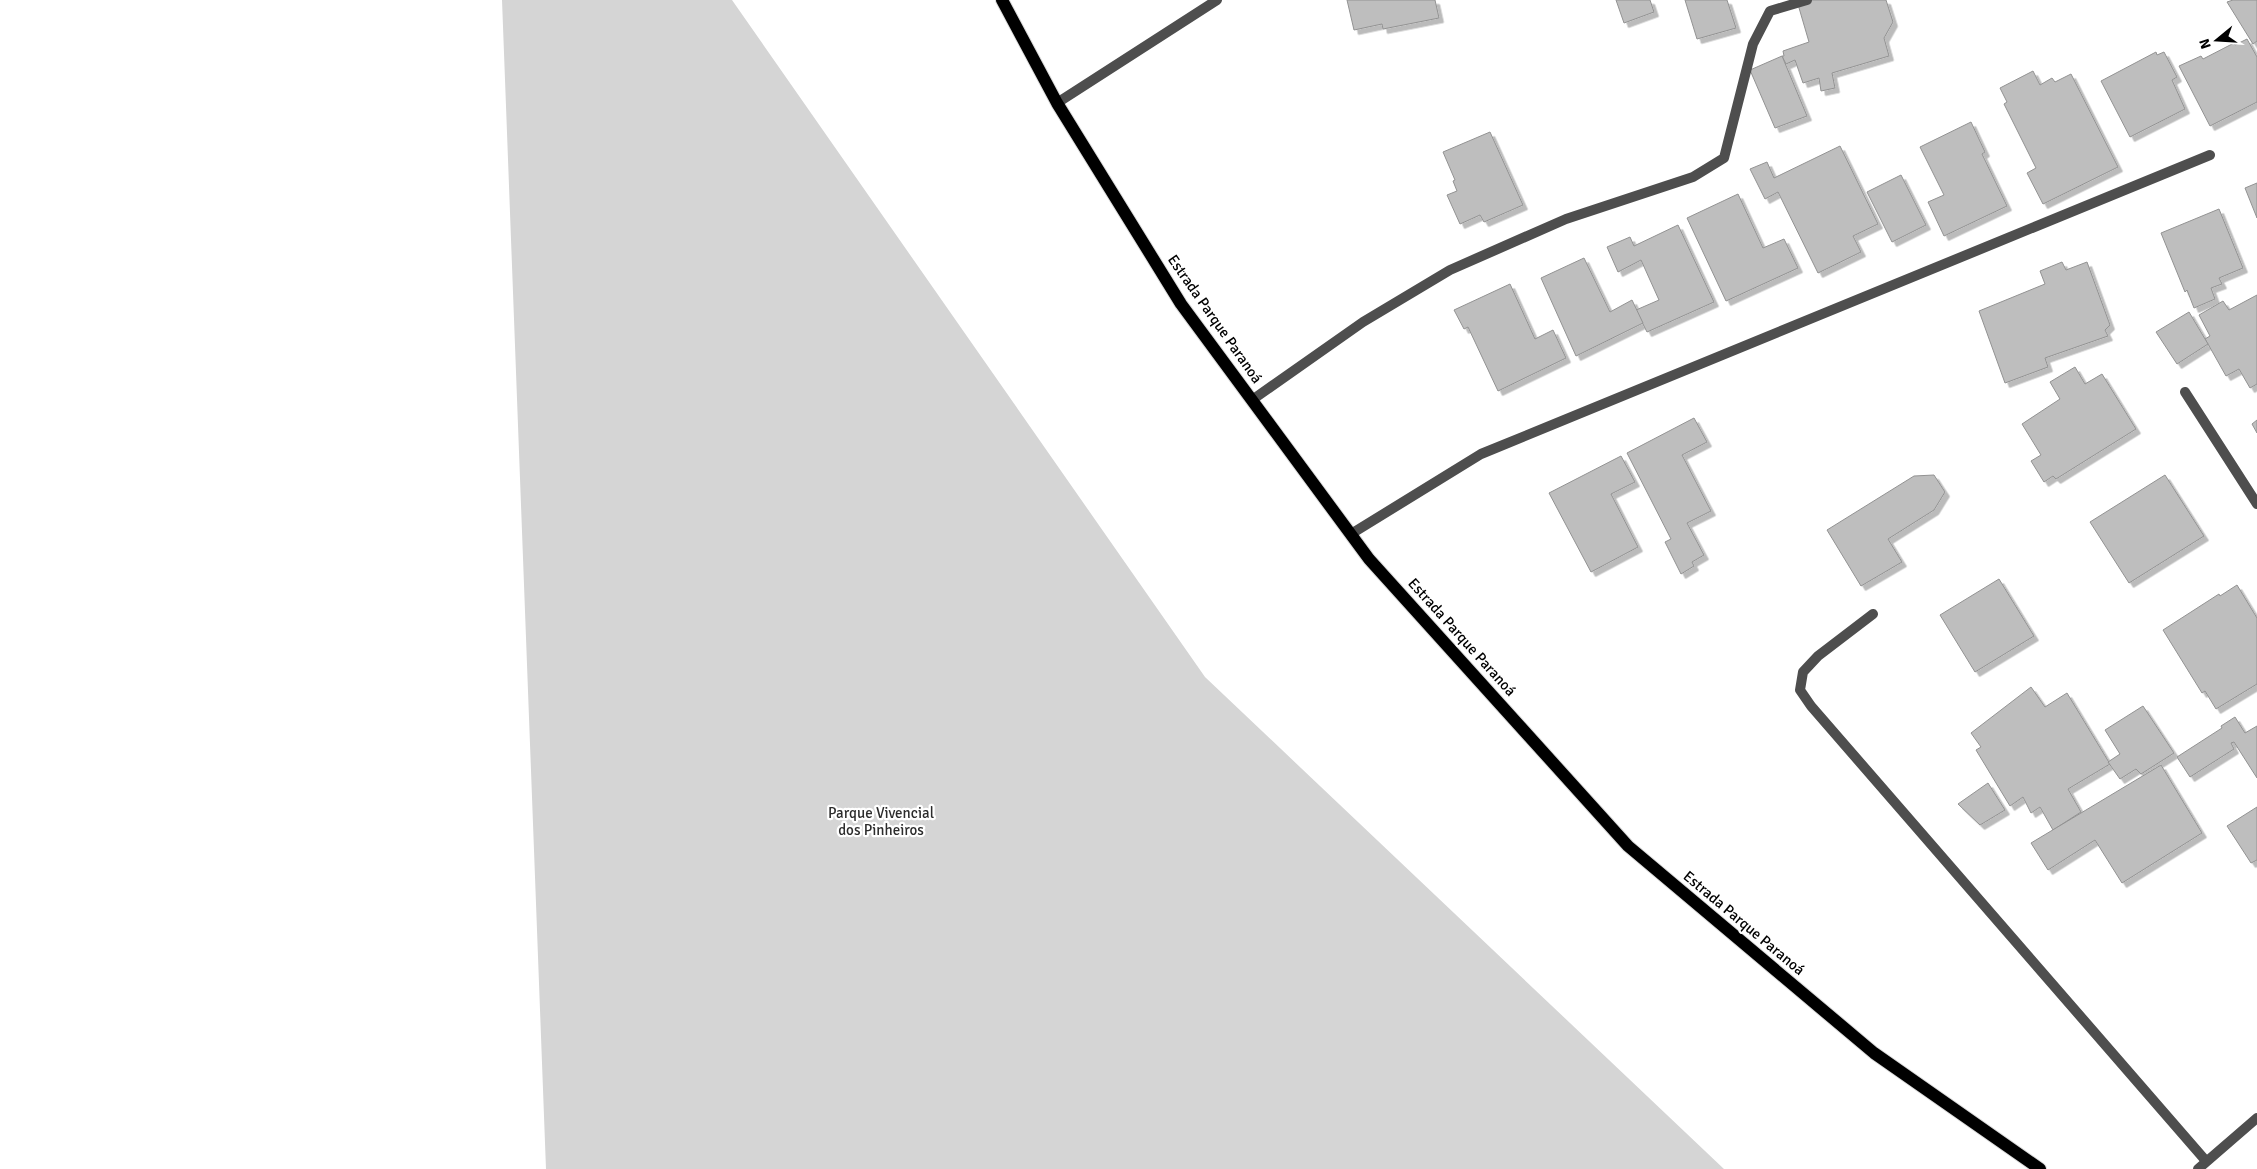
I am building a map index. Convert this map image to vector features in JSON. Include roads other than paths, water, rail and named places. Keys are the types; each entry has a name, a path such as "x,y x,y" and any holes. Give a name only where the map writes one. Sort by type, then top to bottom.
{"main road":[{"name":"Estrada Parque Paranoá","path":"1002,0 1057,103 1181,304 1369,559 1628,846 1874,1053 2040,1169"}],"street":[{"path":"1057,103 1217,0"},
{"path":"1252,400 1363,322 1450,270 1566,219 1693,178 1724,158 1753,44 1770,11 1807,0"},
{"path":"1351,534 1481,454 2210,155"},
{"path":"2185,392 2257,504"},
{"path":"1873,614 1818,656 1803,672 1800,690 1811,706 2206,1161"},
{"path":"2198,1169 2257,1118"}],"park label":[{"name":"Parque Vivencial dos Pinheiros","path":"881,822"}]}
